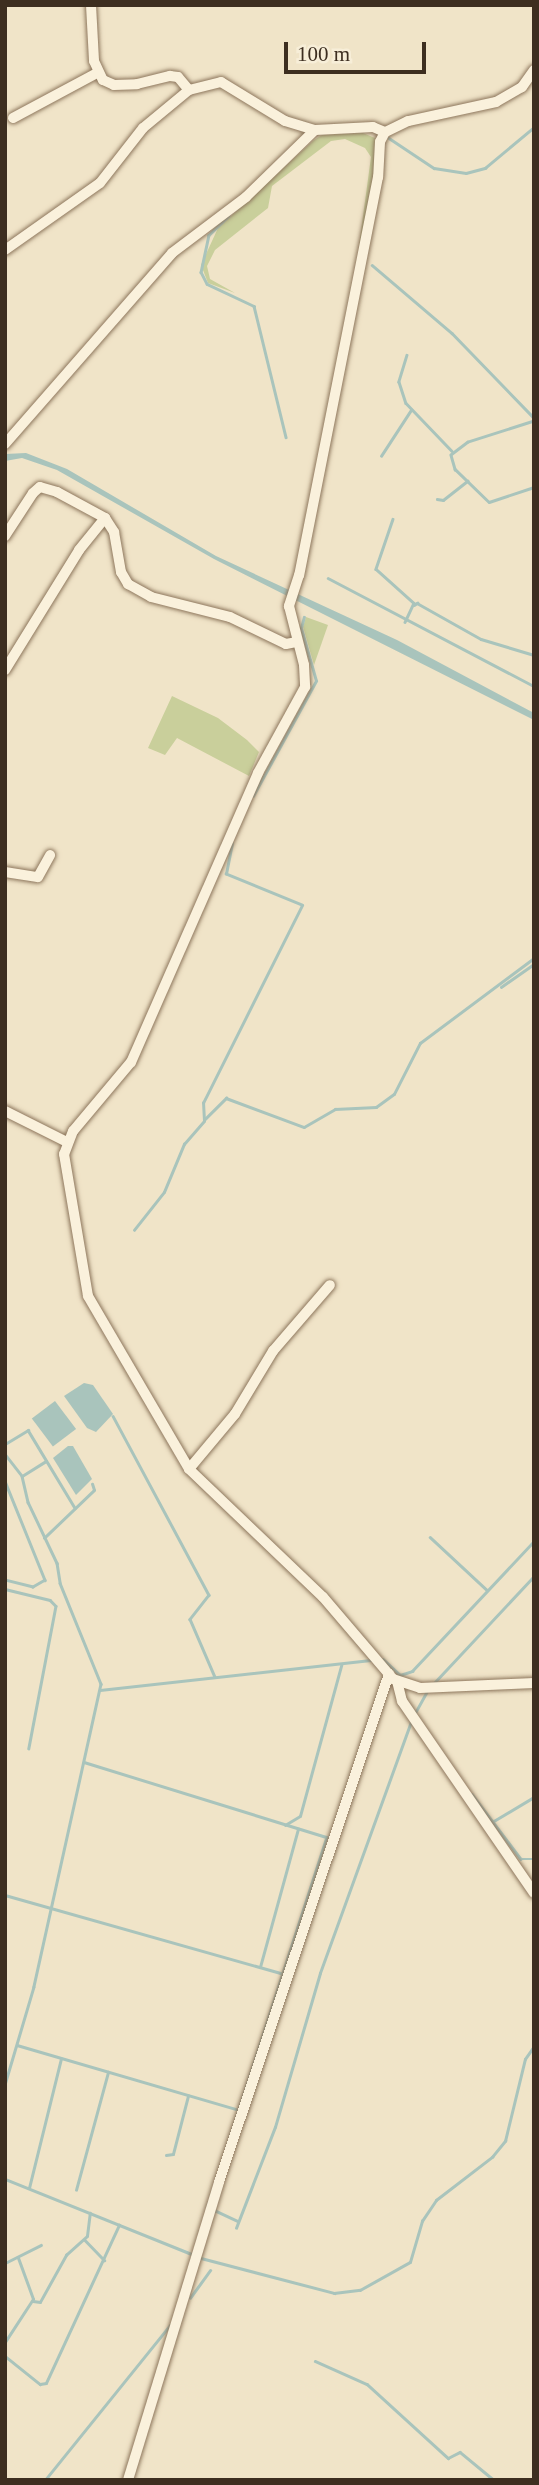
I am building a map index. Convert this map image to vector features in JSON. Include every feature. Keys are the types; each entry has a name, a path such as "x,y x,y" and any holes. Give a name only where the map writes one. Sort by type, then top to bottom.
{"street":[{"path":"91,5 97,73 114,85 178,77 189,90"},
{"path":"5,250 100,183 144,128 189,90 221,82 285,121 315,130 373,127 385,132 408,121 496,102 522,87 534,70"},
{"path":"13,118 97,73"},
{"path":"5,444 172,253 246,197 315,130"},
{"path":"385,132 292,594 296,642 306,677 301,697 258,774 131,1062 66,1142 64,1154 88,1296 189,1469 323,1597 393,1678 402,1701 534,1893"},
{"path":"5,536 40,487 105,518 114,531 121,572 128,584 151,597 230,617 286,644 296,642"},
{"path":"5,670 79,550 105,518"},
{"path":"5,872 38,877 50,855"},
{"path":"5,1111 66,1142"},
{"path":"189,1469 236,1414 273,1351 330,1285"},
{"path":"393,1678 420,1688 534,1683"},
{"path":"128,2480 241,2113 393,1678"}],"green space":[{"path":"363,133 375,138 374,172 355,275 371,157 365,148 345,139 331,141 272,186 268,208 215,250 207,266 210,279 235,293 208,283 201,265 218,228 314,140 322,135"},
{"path":"306,617 328,625 314,665 303,627"},
{"path":"172,696 218,718 259,752 249,776 177,738 165,755 148,748"}],"water":[{"path":"26,453 67,469 216,556 397,640 534,713 534,720 214,559 57,470 22,458 5,461 5,454"},
{"path":"84,1383 93,1385 113,1414 96,1432 87,1428 64,1396"},
{"path":"55,1401 76,1429 53,1446 32,1418"},
{"path":"68,1446 73,1446 92,1479 76,1495 53,1458"}],"waterway":[{"path":"389,138 434,168 466,173 485,168 534,127"},
{"path":"229,216 209,235 201,272 207,284 254,306 286,437"},
{"path":"372,265 452,333 534,418"},
{"path":"407,355 399,382 406,403 452,451"},
{"path":"381,456 411,410"},
{"path":"534,421 468,442 451,455 455,469 489,502 534,487"},
{"path":"437,499 443,500 467,481"},
{"path":"393,519 376,569 414,603 405,622"},
{"path":"328,578 534,686"},
{"path":"414,605 417,603 481,639 534,655"},
{"path":"253,796 316,681 301,628 304,617"},
{"path":"134,1230 164,1192 184,1144 204,1121 203,1103 302,905 226,874 232,844"},
{"path":"205,1119 226,1098 304,1127 335,1109 376,1107 394,1094 420,1043 534,958"},
{"path":"501,987 534,964"},
{"path":"113,1416 209,1595 190,1619 215,1677"},
{"path":"5,1444 28,1430 75,1508"},
{"path":"5,1454 22,1476 28,1502 57,1563 60,1583 101,1684 34,1987 5,2085"},
{"path":"22,1476 46,1461"},
{"path":"5,1481 45,1580 33,1587 5,1580"},
{"path":"44,1538 94,1490 92,1484"},
{"path":"430,1537 487,1590"},
{"path":"383,1659 400,1675 412,1671 534,1541"},
{"path":"433,1684 534,1576"},
{"path":"5,1589 50,1600 56,1606 29,1748"},
{"path":"100,1690 370,1660"},
{"path":"285,1825 300,1816 341,1666"},
{"path":"415,1713 426,1693"},
{"path":"236,2228 275,2127 320,1973 411,1722"},
{"path":"84,1762 327,1837 208,2206"},
{"path":"472,1794 521,1859 534,1859"},
{"path":"492,1822 534,1797"},
{"path":"260,1967 298,1829"},
{"path":"5,1895 280,1973"},
{"path":"17,2045 236,2109"},
{"path":"201,2258 334,2293 360,2290 410,2262 422,2221 436,2200 492,2157 505,2141 525,2059 534,2046"},
{"path":"29,2188 61,2059"},
{"path":"76,2190 108,2072"},
{"path":"166,2155 173,2154 188,2096"},
{"path":"5,2179 194,2255"},
{"path":"214,2210 238,2221"},
{"path":"33,2301 40,2302 66,2255 87,2236 90,2213"},
{"path":"5,2356 40,2384 46,2383 119,2225"},
{"path":"85,2240 104,2260"},
{"path":"5,2263 41,2245"},
{"path":"5,2342 33,2299 18,2258"},
{"path":"190,2298 210,2270"},
{"path":"45,2480 170,2325"},
{"path":"315,2361 367,2384 448,2458 460,2452 494,2480"}]}
